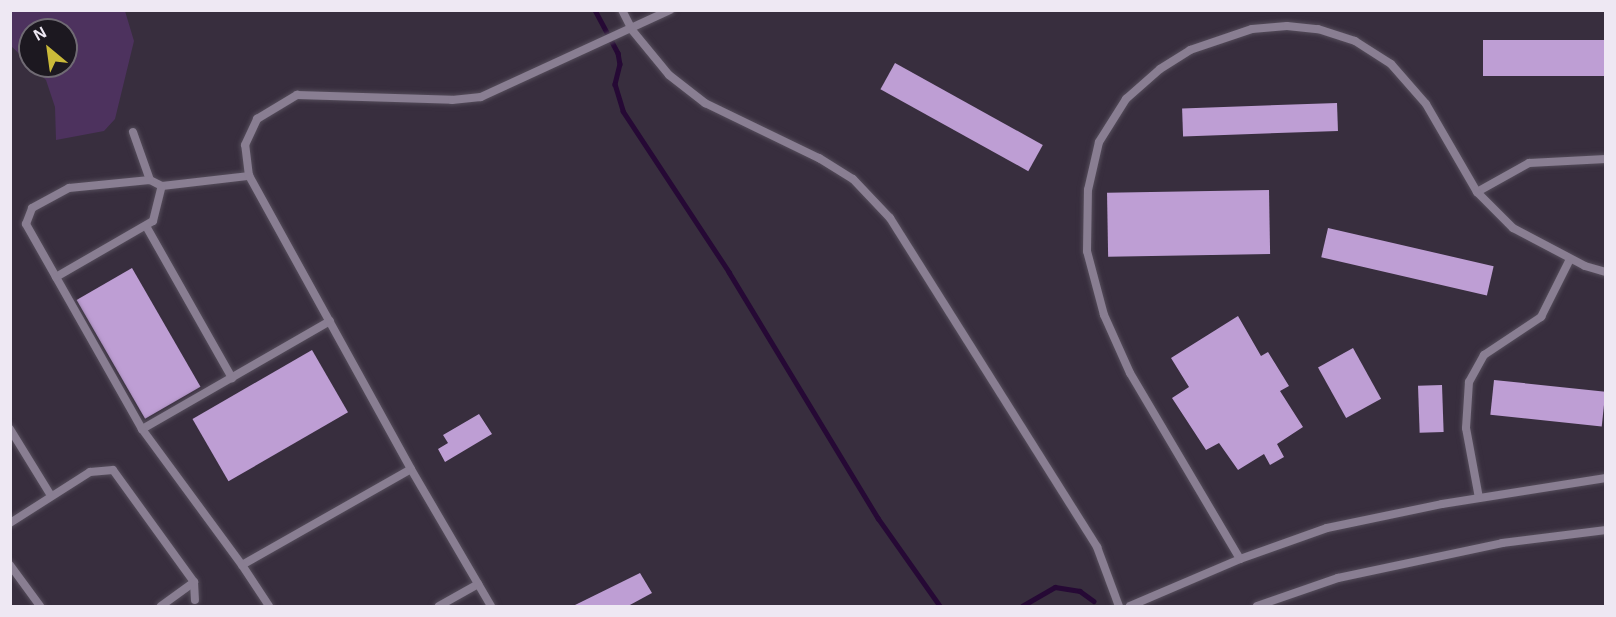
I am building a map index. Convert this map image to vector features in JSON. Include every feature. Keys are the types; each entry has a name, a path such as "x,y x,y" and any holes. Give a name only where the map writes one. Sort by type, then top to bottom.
{"lane":[{"path":"622,10 632,30 669,75 705,103 819,158 853,180 890,218 1097,547 1119,606"},
{"path":"491,606 411,470 249,176 244,145 257,119 297,95 452,100 481,97 632,30 670,10"},
{"path":"1240,559 1130,373 1104,315 1087,251 1088,190 1099,142 1126,99 1190,50 1222,37 1287,26 1318,29 1355,41 1391,64 1426,104 1477,192 1513,228 1570,259 1605,272"},
{"path":"133,132 150,180"},
{"path":"1477,192 1529,163 1605,159"},
{"path":"249,176 162,186 150,180 69,188 32,208 26,224 142,429 242,565 269,606"},
{"path":"56,277 153,221 162,186"},
{"path":"146,226 232,378"},
{"path":"1479,498 1466,428 1469,382 1484,355 1541,317 1570,259"},
{"path":"142,429 330,321"},
{"path":"10,429 50,494"},
{"path":"10,523 50,494 90,472 113,470 194,582 195,600"},
{"path":"242,565 411,470"},
{"path":"1131,606 1240,559 1327,528 1479,498 1605,478"},
{"path":"1257,606 1338,578 1502,543 1605,530"},
{"path":"10,565 40,606"},
{"path":"161,606 194,582"},
{"path":"439,606 478,584"}],"shaded area":[{"path":"10,11 125,11 134,41 115,119 104,131 56,140 55,107 44,78 78,78 78,18 18,18 18,53 11,46"}],"building":[{"path":"1483,40 1605,40 1605,76 1483,76"},
{"path":"895,63 1043,145 1028,171 880,89"},
{"path":"1337,103 1338,131 1183,136 1182,108"},
{"path":"1269,190 1270,254 1108,257 1107,193"},
{"path":"1328,228 1494,266 1487,295 1321,257"},
{"path":"132,268 201,387 145,419 77,300"},
{"path":"1238,316 1261,356 1268,352 1289,386 1280,391 1303,427 1277,444 1284,457 1270,465 1264,454 1238,470 1219,443 1206,450 1172,398 1189,387 1171,358"},
{"path":"1353,348 1381,399 1346,418 1318,367"},
{"path":"312,350 348,412 228,481 192,419"},
{"path":"1494,380 1605,392 1602,427 1490,415"},
{"path":"1442,385 1444,432 1420,433 1418,386"},
{"path":"479,414 492,434 445,462 438,449 448,443 443,435"},
{"path":"640,573 652,593 628,606 573,606"}],"waterway":[{"path":"595,10 618,53 620,64 615,84 623,111 729,272 878,518 940,606"},
{"path":"1022,606 1055,587 1080,591 1094,601"}]}
